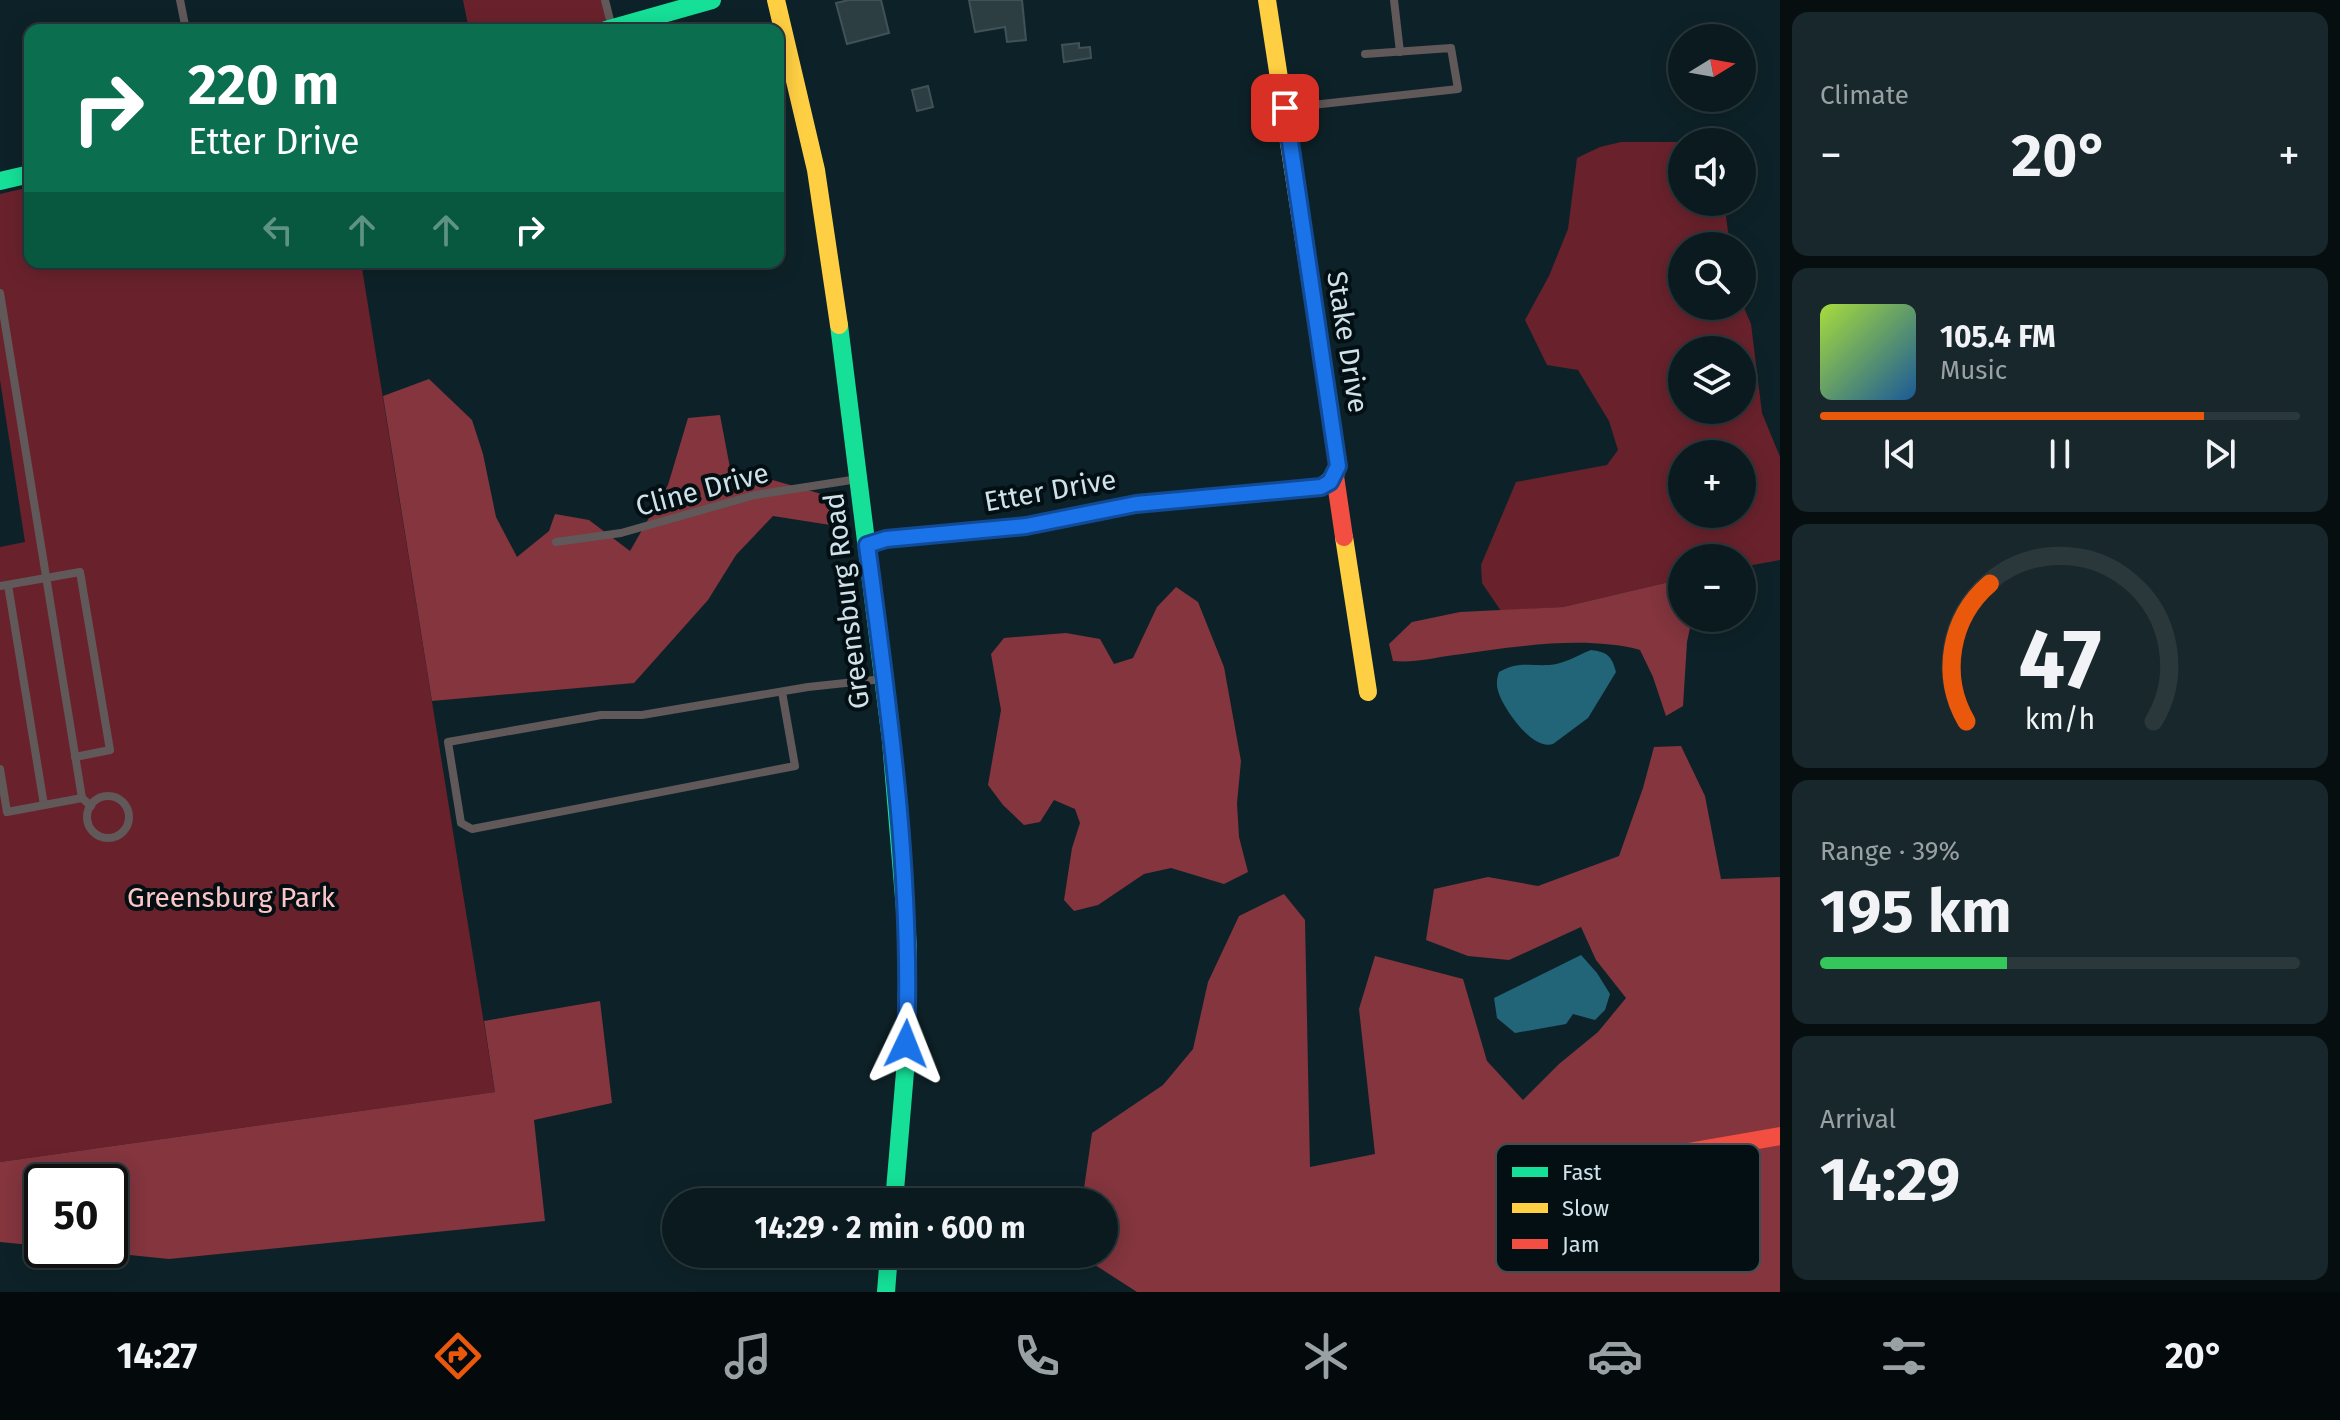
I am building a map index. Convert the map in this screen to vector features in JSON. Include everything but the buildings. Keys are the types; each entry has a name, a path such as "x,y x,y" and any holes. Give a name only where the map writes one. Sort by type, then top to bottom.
{"main road":[{"path":"627,24 712,0"},
{"name":"Greensburg Road","path":"776,0 782,24"},
{"name":"Stake Drive","path":"1267,0 1338,466 1335,476 1368,692"},
{"name":"Greensburg Road","path":"784,34 816,170 832,271 883,679 906,894 905,1072 895,1188"},
{"path":"0,181 24,175"},
{"name":"Etter Drive","path":"867,545 886,539 1026,526 1136,504 1321,487 1335,476"},
{"path":"1734,1144 1780,1136"},
{"path":"886,1292 888,1268"}],"lane":[{"path":"180,0 185,24"},
{"path":"605,0 608,24"},
{"path":"1394,0 1400,52"},
{"path":"1285,108 1458,89 1451,48 1365,54"},
{"path":"0,296 82,798 91,806"},
{"name":"Cline Drive","path":"556,542 621,533 755,495 859,479"},
{"path":"44,805 4,586 80,572 110,750 75,757"},
{"path":"782,692 795,766 472,829 461,823 448,742 601,715 642,715 782,692 883,679"},
{"path":"0,769 7,812 82,798"},
{"path":"103,797 116,798 129,813 127,827 116,837 102,838 88,822 91,806 103,797"}],"green space":[{"path":"463,0 605,0 606,24 468,24"},
{"path":"1621,142 1668,142 1668,216 1726,216 1728,232 1668,232 1668,320 1749,320 1752,336 1668,336 1668,424 1756,424 1756,364 1762,413 1780,457 1780,560 1756,564 1756,544 1668,544 1668,582 1563,607 1501,611 1482,583 1481,565 1516,482 1607,465 1618,450 1609,421 1578,370 1547,365 1525,320 1549,276 1568,229 1577,158 1600,147"},
{"name":"Greensburg Park","path":"24,188 24,268 362,268 495,1092 0,1162 0,547 25,542 0,380 0,194"}],"shaded area":[{"path":"429,379 472,420 483,454 496,517 517,557 549,531 555,514 589,520 630,551 668,485 688,418 720,415 730,468 825,495 843,527 773,516 736,555 708,600 634,683 432,701 383,396"},
{"path":"1668,582 1668,632 1689,632 1683,706 1666,716 1640,650 1619,646 1548,644 1416,661 1393,661 1389,644 1412,622 1460,612 1563,607"},
{"path":"1176,587 1198,602 1224,667 1241,761 1237,803 1239,837 1248,872 1224,884 1171,868 1144,874 1098,905 1074,911 1064,900 1072,848 1080,823 1075,809 1054,800 1040,822 1024,825 988,785 1001,710 991,654 1004,638 1066,633 1100,639 1114,664 1133,658 1157,607"},
{"path":"1681,746 1705,796 1721,879 1780,877 1780,1292 1137,1292 1100,1268 1118,1268 1118,1188 1084,1188 1092,1133 1163,1085 1193,1049 1208,982 1239,916 1284,894 1305,920 1310,1167 1375,1154 1359,1009 1375,956 1463,979 1487,1061 1523,1100 1559,1064 1598,1032 1626,998 1596,960 1581,927 1509,960 1468,956 1426,940 1434,889 1488,877 1538,886 1619,856 1654,747"},
{"path":"600,1001 612,1103 534,1120 545,1221 169,1259 128,1255 128,1164 24,1164 24,1244 0,1242 0,1162 495,1092 484,1021"}],"water":[{"path":"1591,650 1608,656 1616,672 1588,718 1553,744 1536,741 1520,726 1501,698 1497,688 1499,672 1518,665 1559,663"},
{"path":"1581,955 1610,994 1605,1010 1595,1020 1573,1014 1566,1024 1515,1033 1497,1018 1494,998"}],"traffic: fast":[{"path":"627,24 712,0"},
{"path":"0,181 24,175"},
{"path":"839,325 891,741 908,946 905,1072 895,1188"},
{"path":"867,545 886,539 1026,526 1136,504 1321,487 1335,476"},
{"path":"886,1292 888,1268"}],"traffic: slow":[{"path":"776,0 782,24"},
{"path":"1267,0 1315,312"},
{"path":"784,34 816,170 839,325"},
{"path":"1344,537 1368,692"}],"traffic: jam":[{"path":"1315,312 1338,466 1335,476 1344,537"},
{"path":"1734,1144 1780,1136"}],"route":[{"path":"906,1044 906,894 867,545 886,539 1026,526 1136,504 1321,487 1330,482 1338,466 1285,108"}]}
